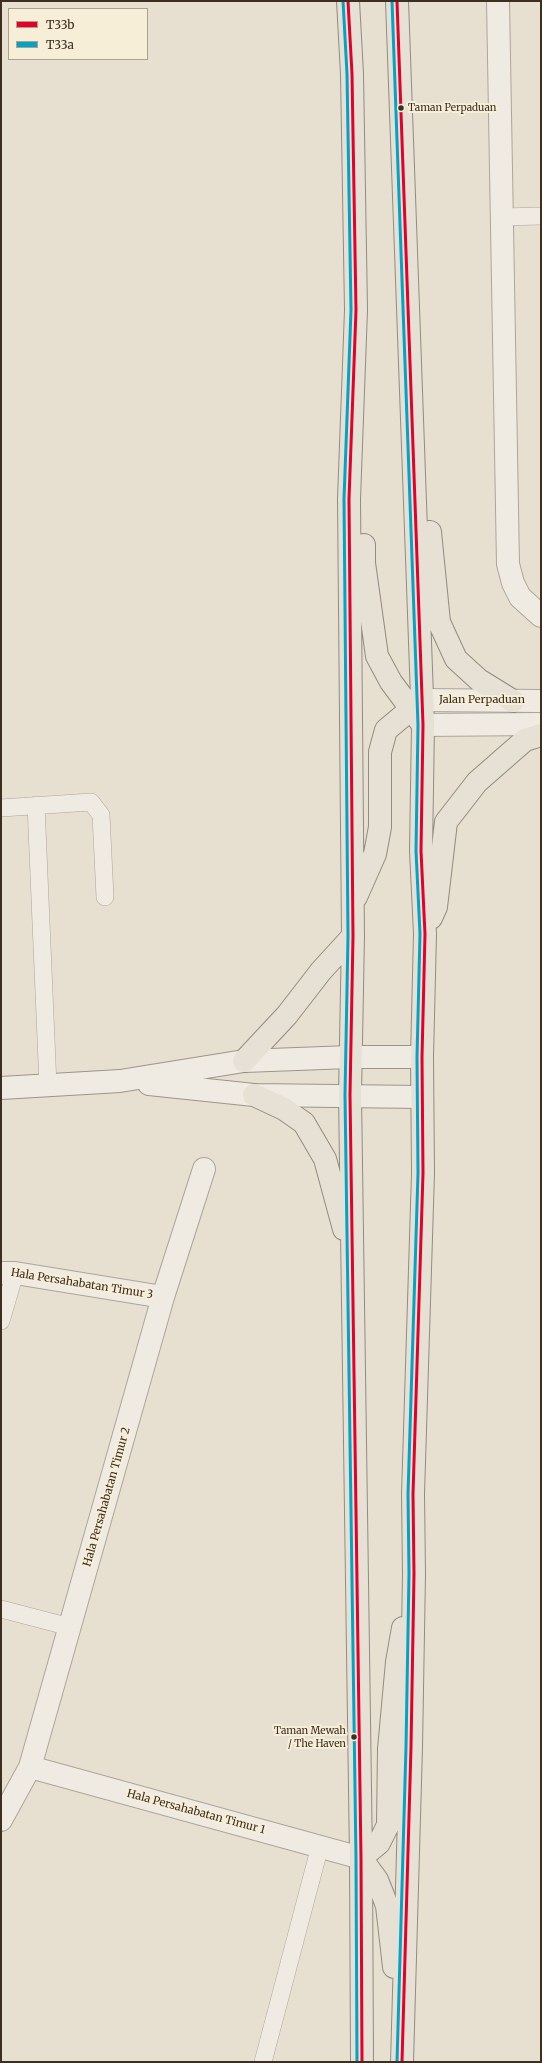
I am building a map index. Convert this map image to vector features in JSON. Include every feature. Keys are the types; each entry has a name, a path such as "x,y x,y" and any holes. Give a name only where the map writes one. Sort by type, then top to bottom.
{"main road":[{"path":"348,1 352,74 356,310 364,563 377,656 391,682 419,711"},
{"path":"397,9 409,324 421,851 425,934 422,1057 423,1173 413,1494 414,1574 402,2053"},
{"path":"356,310 349,499 353,903 350,1095 361,1858 362,2062"},
{"path":"409,324 439,622 456,660 479,680 513,701"},
{"path":"353,903 375,854 380,827 380,752 386,730 419,711"},
{"path":"425,934 436,907 446,822 477,782 525,740 541,735"},
{"path":"244,1061 287,1015 321,972 353,936"},
{"path":"254,1095 284,1109 304,1123 325,1159 353,1259"},
{"path":"361,1858 379,1843 388,1825 389,1749 397,1662 414,1574"},
{"path":"361,1858 377,1880 387,1906 402,2053"}],"street":[{"path":"498,1 508,564 512,583 520,597 541,616"},
{"name":"Jalan Perpaduan","path":"419,711 513,701 541,700"},
{"path":"419,711 541,724"},
{"path":"1,1088 120,1081 244,1061 350,1057 422,1057"},
{"path":"120,1081 254,1095 422,1097"},
{"name":"Hala Persahabatan Timur 2","path":"2,1815 30,1767 163,1296 204,1169"},
{"name":"Hala Persahabatan Timur 3","path":"8,1273 163,1296"},
{"name":"Hala Persahabatan Timur 1","path":"30,1767 361,1858"}],"lane":[{"path":"502,216 541,216"},
{"path":"1,808 91,802 101,815 105,897"},
{"path":"36,805 48,1086"},
{"path":"1,1321 8,1273"},
{"path":"1,1609 70,1627"},
{"path":"263,2062 320,1846"}],"transit line":[{"name":"T33a","path":"343,1 347,74 351,310 344,499 348,936 345,1095 356,1858 357,2062"},
{"name":"T33b","path":"348,1 352,74 356,310 349,499 353,936 350,1095 361,1858 362,2062"},
{"name":"T33a","path":"392,1 418,725 416,851 420,934 417,1057 418,1173 408,1494 409,1574 406,1747 397,2062"},
{"name":"T33b","path":"397,1 423,725 421,851 425,934 422,1057 423,1173 413,1494 414,1574 411,1747 402,2062"}],"place":[{"name":"Taman Perpaduan","path":"401,108"},
{"name":"Taman Mewah / The Haven","path":"354,1737"}]}
